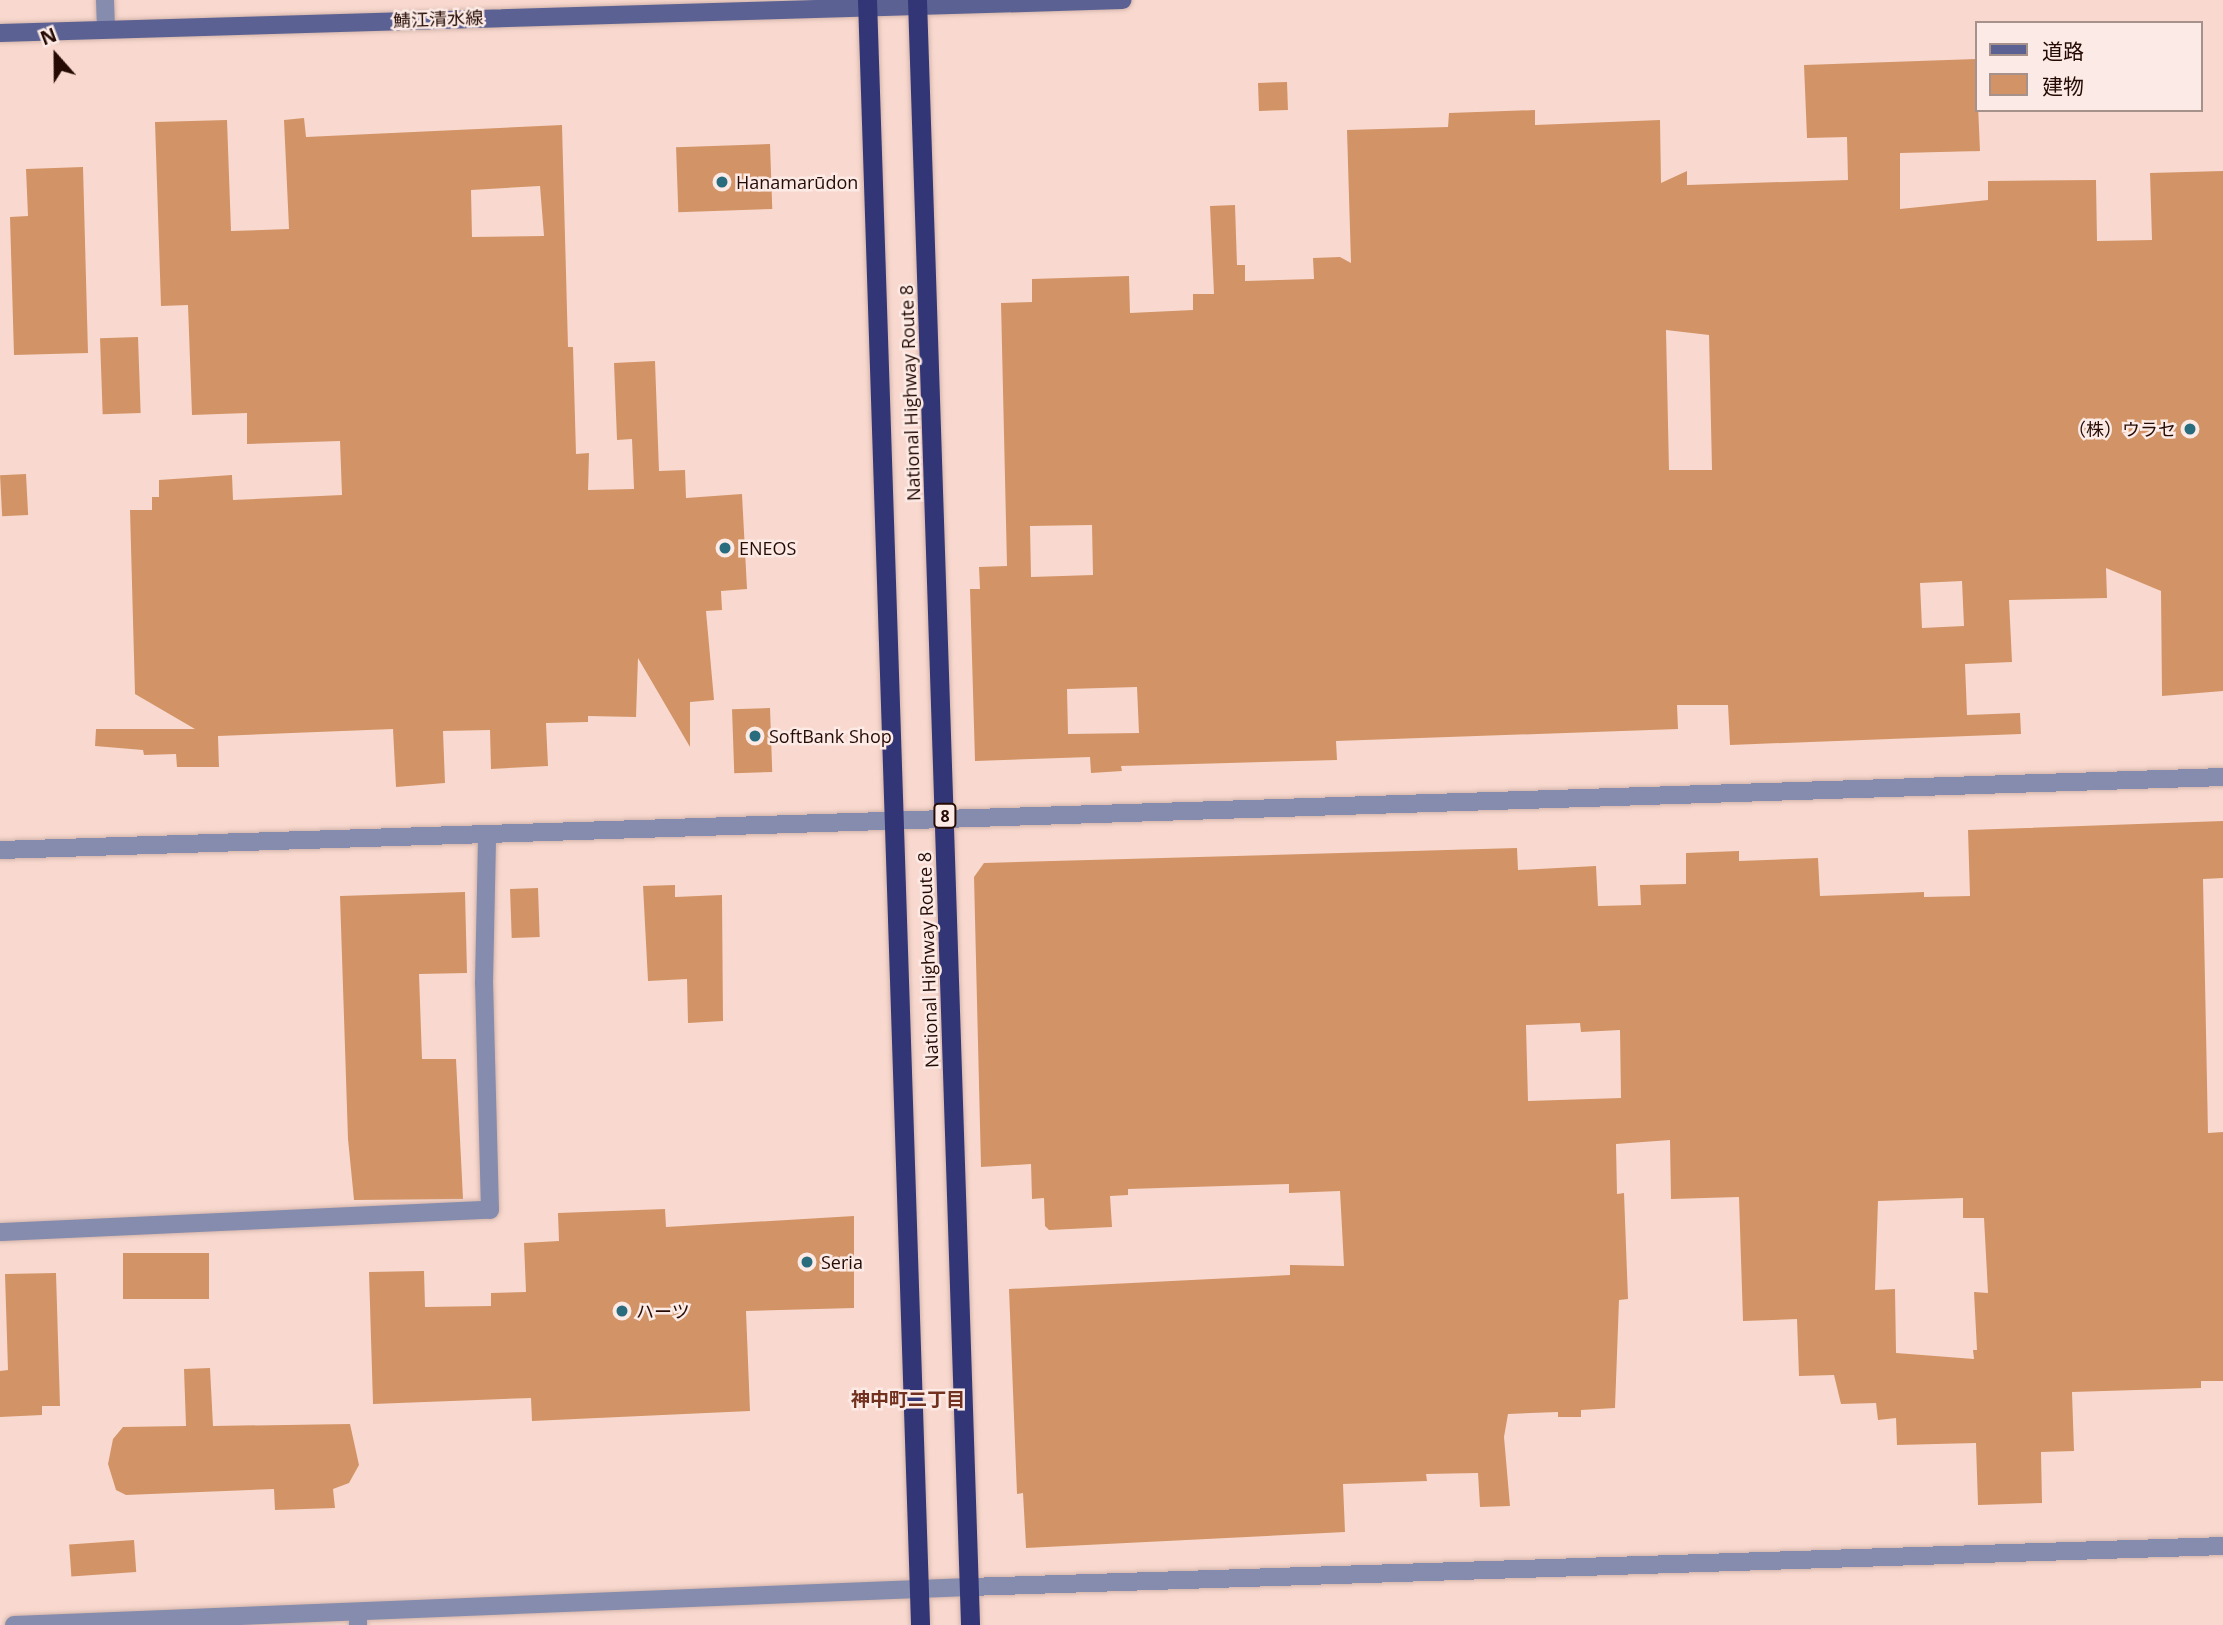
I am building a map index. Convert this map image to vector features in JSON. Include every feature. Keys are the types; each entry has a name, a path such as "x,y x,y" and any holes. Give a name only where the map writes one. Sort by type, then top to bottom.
{"highway":[{"name":"National Highway Route 8","path":"918,3 971,1625"},
{"name":"National Highway Route 8","path":"867,5 920,1625"}],"main road":[{"name":"鯖江清水線","path":"0,33 918,3 1123,0"}],"street":[{"path":"105,0 106,29"},
{"path":"0,850 895,823 2223,777"},
{"path":"0,1232 490,1210 484,983 487,834"},
{"path":"14,1625 358,1620 918,1589 2223,1546"}],"building":[{"path":"1974,59 1974,112 1978,112 1980,151 1900,153 1900,209 1988,200 1988,181 2096,180 2097,241 2152,240 2150,173 2223,171 2223,691 2162,696 2161,591 2106,568 2107,598 2009,600 2012,662 1965,664 1967,715 2020,713 2021,734 1730,745 1728,705 1677,705 1678,729 1336,741 1337,760 1121,766 1122,771 1091,773 1090,757 975,761 970,589 980,589 979,567 1007,566 1001,303 1032,302 1032,279 1129,276 1130,313 1193,310 1193,294 1214,294 1210,206 1235,205 1237,265 1245,265 1245,281 1314,279 1313,258 1340,257 1351,263 1347,130 1448,127 1449,113 1535,110 1535,125 1660,120 1661,183 1687,171 1687,185 1848,180 1847,137 1807,138 1804,65","holes":["1666,330 1709,335 1712,470 1669,470","1092,525 1093,575 1031,577 1030,526","1962,581 1964,626 1922,628 1920,583","1137,687 1139,733 1068,734 1067,689"]},
{"path":"1287,82 1288,110 1259,111 1258,83"},
{"path":"304,118 306,137 562,125 568,347 573,347 576,454 589,453 588,490 634,489 632,439 617,440 614,363 655,361 659,471 685,470 686,498 742,494 747,589 721,591 722,610 706,611 714,700 690,702 690,747 638,658 636,717 588,716 588,722 546,723 548,766 491,769 490,730 443,731 445,783 396,787 393,729 218,736 219,767 177,767 176,754 144,755 143,750 95,746 96,729 195,729 135,694 130,510 152,510 152,497 159,497 159,480 232,475 233,500 342,495 340,441 247,444 247,413 192,415 188,305 161,306 155,122 227,120 231,231 289,229 284,120","holes":["540,186 544,236 472,237 471,190"]},
{"path":"770,144 772,209 678,212 676,147"},
{"path":"83,167 88,353 14,355 10,217 28,216 26,169"},
{"path":"138,337 141,413 103,414 100,338"},
{"path":"26,474 28,515 2,516 0,475"},
{"path":"770,708 772,772 734,773 732,709"},
{"path":"2223,821 2223,878 2203,879 2208,1133 2223,1132 2223,1381 2201,1381 2201,1388 2072,1392 2074,1451 2041,1452 2042,1503 1978,1505 1976,1443 1897,1445 1896,1418 1878,1420 1876,1403 1841,1404 1834,1375 1799,1376 1797,1319 1743,1321 1739,1197 1671,1199 1670,1140 1616,1144 1617,1194 1624,1193 1628,1299 1619,1300 1615,1408 1581,1410 1581,1417 1558,1417 1558,1412 1508,1414 1504,1437 1510,1506 1480,1507 1478,1473 1426,1474 1427,1481 1343,1484 1345,1532 1026,1548 1023,1493 1017,1494 1009,1289 1290,1275 1290,1265 1344,1266 1340,1191 1289,1193 1289,1184 1128,1189 1128,1195 1110,1196 1112,1227 1049,1230 1045,1226 1044,1198 1032,1199 1031,1164 981,1167 974,877 984,863 1517,848 1518,870 1596,866 1598,906 1641,905 1640,885 1686,884 1686,853 1739,851 1739,861 1818,858 1820,896 1924,892 1924,897 1970,896 1968,830","holes":["1580,1023 1581,1032 1620,1030 1621,1098 1528,1101 1526,1025","1963,1198 1963,1218 1984,1218 1988,1293 1974,1292 1977,1350 1973,1350 1974,1359 1896,1353 1895,1289 1875,1290 1878,1201"]},
{"path":"675,885 675,897 722,895 723,1021 688,1023 687,979 648,981 643,886"},
{"path":"538,888 540,937 512,938 510,889"},
{"path":"465,892 467,973 419,974 422,1059 456,1059 463,1199 354,1200 348,1139 340,896"},
{"path":"665,1209 666,1227 854,1216 854,1308 746,1311 750,1411 532,1421 531,1398 373,1404 369,1272 424,1271 425,1307 491,1306 491,1293 526,1292 524,1243 559,1241 558,1213"},
{"path":"123,1253 209,1253 209,1299 123,1299"},
{"path":"56,1273 60,1406 42,1406 42,1415 0,1417 0,1371 8,1370 5,1274"},
{"path":"210,1368 213,1426 350,1424 359,1465 349,1483 333,1489 335,1508 275,1510 274,1489 126,1495 116,1490 108,1464 113,1439 123,1427 186,1426 184,1369"},
{"path":"134,1540 136,1572 71,1576 69,1545"}],"place":[{"name":"Hanamarūdon","path":"722,182"},
{"name":"（株）ウラセ","path":"2190,429"},
{"name":"ENEOS","path":"725,548"},
{"name":"SoftBank Shop","path":"755,736"},
{"name":"Seria","path":"807,1262"},
{"name":"ハーツ","path":"622,1311"}],"district":[{"name":"神中町二丁目","path":"908,1400"}]}
